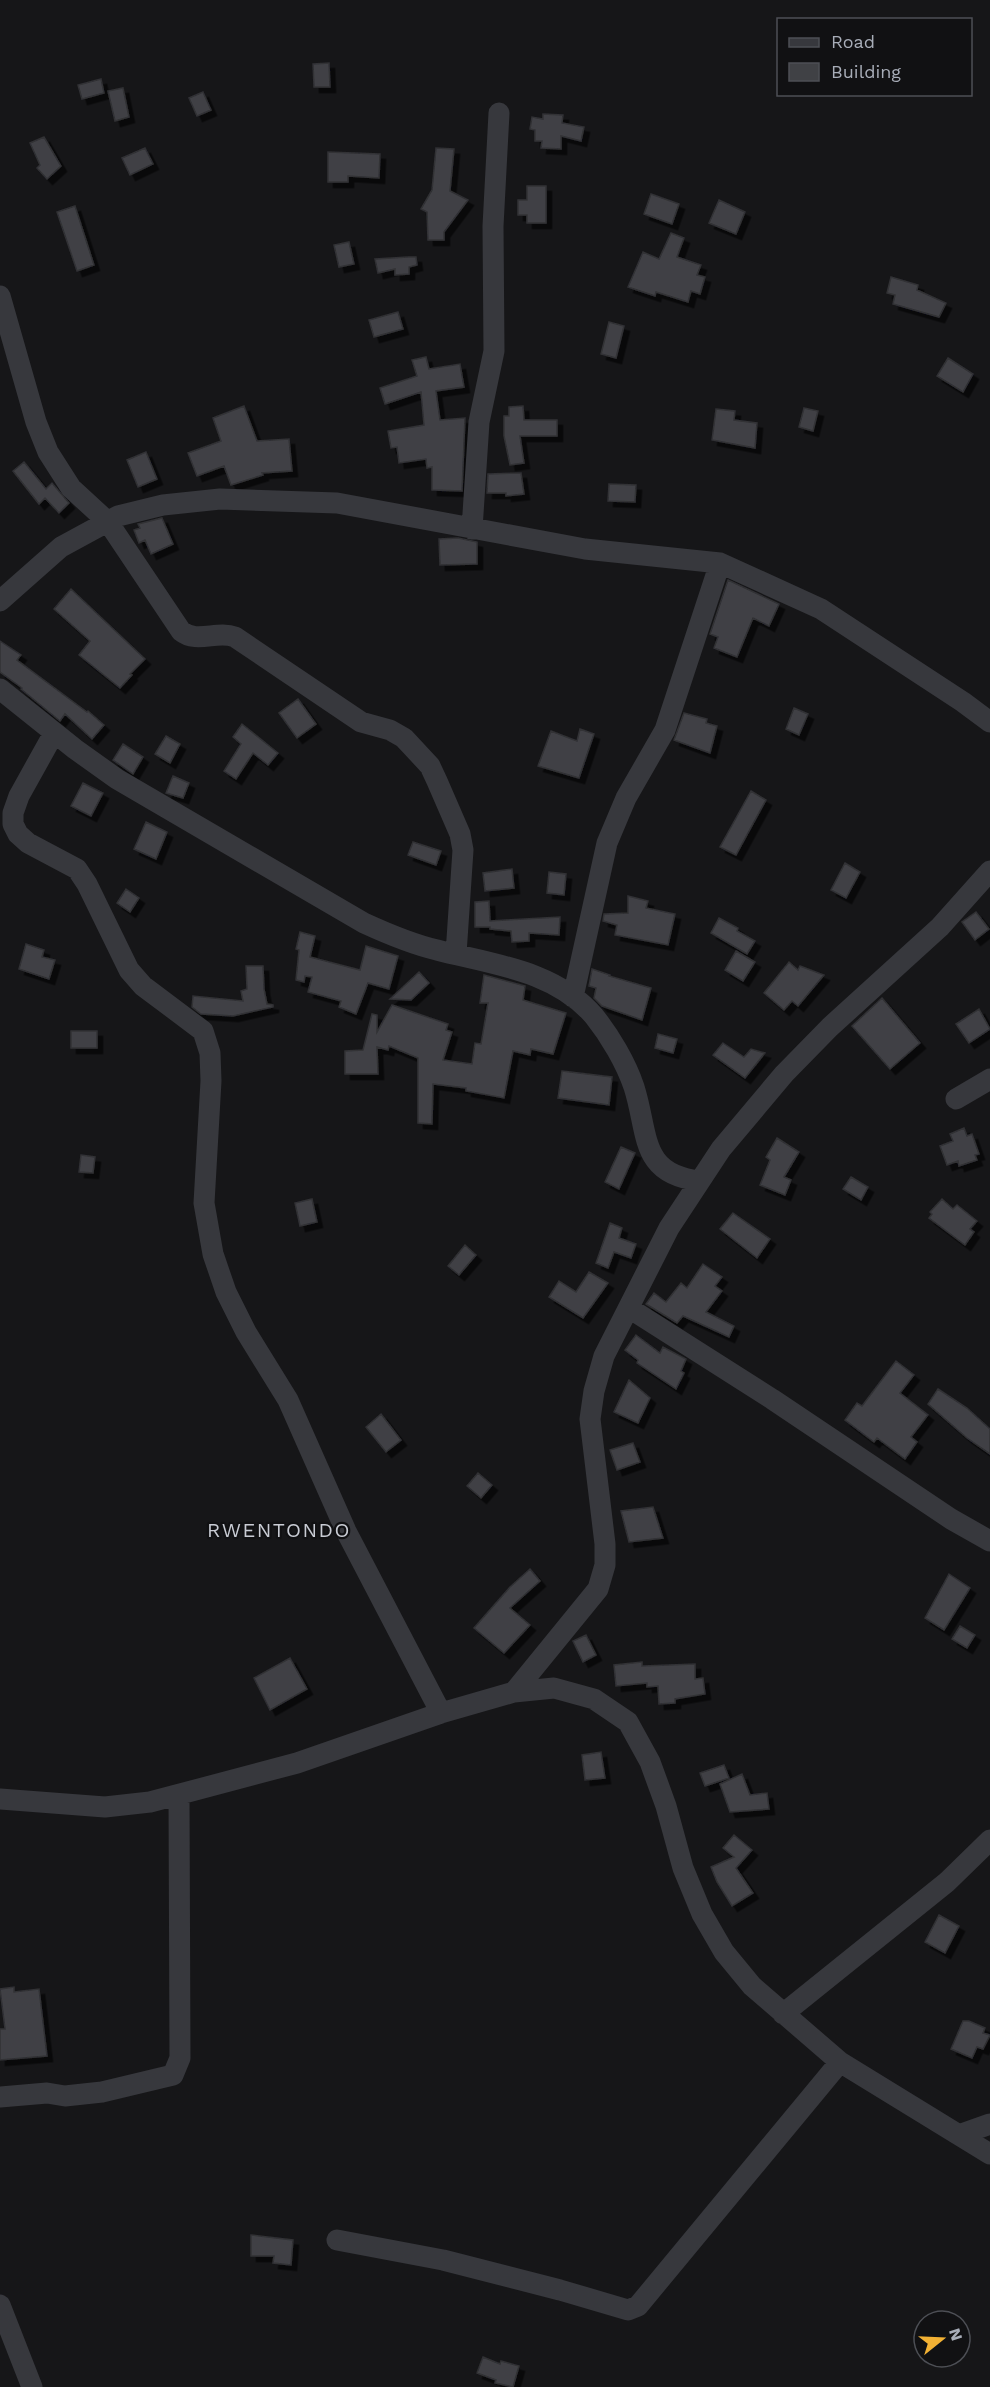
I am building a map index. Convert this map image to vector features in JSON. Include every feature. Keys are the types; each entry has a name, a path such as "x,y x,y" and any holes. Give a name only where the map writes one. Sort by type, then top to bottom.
{"street":[{"path":"472,529 479,422 494,351 493,226 499,113"},
{"path":"0,296 36,422 48,452 71,488 108,522 171,620 187,636 217,634 235,637 352,717 361,722 390,730 404,738 417,750 437,781 460,834 463,850 456,954"},
{"path":"0,601 61,547 118,516 163,505 220,499 337,503 585,549 720,563 821,609 990,722"},
{"path":"573,997 607,843 626,798 665,730 720,563"},
{"path":"0,689 54,733 117,779 364,923 399,939 524,971 573,997 593,1016 620,1056 634,1086 652,1155 665,1171 682,1179 700,1181"},
{"path":"54,733 19,796 13,813 13,824 18,834 28,843 77,869 87,884 129,970 143,986 202,1031 210,1053 211,1081 204,1203 216,1264 226,1292 241,1322 288,1400 346,1531 441,1713"},
{"path":"514,1692 598,1589 605,1565 605,1544 590,1419 594,1391 604,1356 669,1228 721,1149 784,1074 830,1027 940,927 990,871"},
{"path":"956,1099 990,1079"},
{"path":"629,1308 772,1399 951,1519 990,1541"},
{"path":"0,1799 105,1807 150,1802 297,1763 441,1713 514,1692 554,1688 594,1699 628,1722 650,1762 666,1806 683,1868 702,1914 724,1952 752,1986 840,2062 990,2154"},
{"path":"0,2097 47,2093 65,2097 102,2092 172,2075 180,2058 179,1795"},
{"path":"783,2014 947,1882 990,1840"},
{"path":"337,2240 443,2260 628,2310 638,2306 840,2062"},
{"path":"959,2135 990,2124"},
{"path":"0,2304 32,2387"}],"building":[{"path":"329,63 330,87 314,87 313,64"},
{"path":"101,79 104,93 82,99 78,85"},
{"path":"123,88 129,117 115,121 108,91"},
{"path":"203,92 211,110 197,116 189,98"},
{"path":"543,114 563,115 562,123 584,127 581,141 561,136 561,149 541,148 542,141 535,141 535,130 530,129 532,117 543,119"},
{"path":"44,137 61,166 47,179 37,168 40,165 30,143"},
{"path":"145,148 153,164 130,175 122,158"},
{"path":"436,148 454,149 450,191 468,200 444,232 444,240 428,240 427,212 421,209 432,190"},
{"path":"328,152 380,154 379,178 348,176 348,182 328,182"},
{"path":"527,186 546,186 546,223 527,223 527,215 518,215 518,200 527,200"},
{"path":"651,194 679,204 672,224 644,214"},
{"path":"719,200 745,212 736,234 709,223"},
{"path":"75,206 94,265 77,271 57,212"},
{"path":"671,233 684,238 677,257 701,265 697,275 705,277 700,294 691,291 688,302 656,292 655,296 628,287 643,252 659,259"},
{"path":"349,242 354,264 339,267 334,245"},
{"path":"416,257 417,265 409,267 409,274 395,275 395,269 378,273 375,259"},
{"path":"891,277 918,285 917,290 946,303 939,317 893,304 895,295 887,293"},
{"path":"398,312 403,329 374,337 369,320"},
{"path":"609,322 624,326 616,358 601,354"},
{"path":"426,357 429,369 460,364 464,387 436,391 440,420 465,418 462,491 432,490 432,467 427,468 426,459 399,463 397,447 391,448 388,431 424,425 421,392 385,404 380,388 417,376 412,360"},
{"path":"948,358 973,374 963,392 937,376"},
{"path":"244,406 257,441 289,439 292,471 262,473 263,475 231,485 224,466 197,476 188,453 221,441 213,418"},
{"path":"523,406 524,420 557,420 557,436 520,436 524,463 510,465 504,436 504,416 509,416 509,407"},
{"path":"804,408 818,411 813,431 799,427"},
{"path":"716,409 735,411 734,420 757,423 755,448 712,440"},
{"path":"146,452 157,479 138,487 127,460"},
{"path":"24,462 46,489 52,483 69,503 59,513 45,498 39,504 13,471"},
{"path":"521,473 524,494 506,496 506,493 487,493 488,474"},
{"path":"609,484 636,485 635,502 608,501"},
{"path":"162,518 173,544 151,554 145,540 139,543 134,530 140,528 138,524"},
{"path":"458,538 477,542 477,564 440,565 439,539"},
{"path":"728,580 779,604 769,626 753,618 737,657 714,648 718,637 710,634"},
{"path":"71,589 145,659 120,688 79,655 90,641 54,609"},
{"path":"0,641 21,655 17,660 104,725 92,739 65,714 60,721 0,672"},
{"path":"298,699 316,724 297,738 279,713"},
{"path":"794,708 808,714 799,735 786,729"},
{"path":"684,713 707,719 706,723 717,726 710,753 674,740"},
{"path":"242,724 278,753 268,765 253,753 236,779 224,771 241,744 233,737"},
{"path":"580,729 594,734 579,778 538,766 551,731 577,741"},
{"path":"166,736 180,744 170,763 155,754"},
{"path":"123,744 143,757 133,774 113,760"},
{"path":"173,776 189,783 183,798 166,793"},
{"path":"83,783 103,793 91,816 71,806"},
{"path":"751,791 766,800 736,855 720,847"},
{"path":"146,822 167,832 156,859 134,849"},
{"path":"413,842 441,851 436,865 408,855"},
{"path":"845,863 860,872 846,898 831,890"},
{"path":"512,869 514,888 485,891 483,873"},
{"path":"549,872 566,874 564,895 547,893"},
{"path":"126,889 139,898 130,912 117,903"},
{"path":"628,896 648,901 646,908 675,914 668,945 615,935 617,925 603,921 604,914 628,913"},
{"path":"489,901 490,921 560,917 559,935 529,933 529,941 512,942 511,931 475,927 475,902"},
{"path":"976,912 989,929 975,940 962,922"},
{"path":"719,918 738,928 737,931 755,941 747,954 711,933"},
{"path":"300,932 315,936 310,957 360,970 366,946 398,956 389,989 368,983 356,1014 339,1007 341,1001 308,992 312,977 305,976 304,982 296,980 299,950 296,949"},
{"path":"26,944 44,950 42,957 55,960 49,979 19,969"},
{"path":"736,951 755,962 743,981 725,970"},
{"path":"789,962 798,970 800,966 824,975 798,1006 792,1001 784,1010 764,993"},
{"path":"246,966 263,966 267,1004 273,1007 233,1016 201,1014 192,1007 193,996 243,1001 241,991 247,989"},
{"path":"592,969 651,988 642,1020 602,1006 594,998 596,988 589,986"},
{"path":"419,972 429,983 411,1000 390,999"},
{"path":"484,975 525,986 523,1000 566,1013 553,1054 531,1049 530,1055 513,1051 504,1098 466,1091 466,1088 433,1084 432,1124 418,1123 418,1058 389,1046 388,1050 377,1047 378,1074 345,1074 345,1051 363,1050 372,1014 377,1015 377,1032 392,1005 448,1024 446,1030 452,1032 443,1060 472,1064 475,1043 481,1044 488,1003 480,1003"},
{"path":"882,998 920,1043 890,1069 852,1026"},
{"path":"979,1009 990,1029 969,1043 956,1024"},
{"path":"71,1031 97,1031 97,1048 71,1048"},
{"path":"658,1034 677,1039 673,1053 655,1048"},
{"path":"723,1043 744,1057 751,1049 765,1053 745,1078 713,1055"},
{"path":"562,1071 612,1077 609,1105 558,1098"},
{"path":"964,1128 967,1136 972,1134 979,1154 975,1155 977,1160 959,1166 958,1161 947,1165 940,1146 953,1141 950,1134"},
{"path":"777,1138 799,1152 784,1177 791,1180 785,1195 760,1185 770,1160 766,1157"},
{"path":"621,1147 635,1153 619,1189 605,1182"},
{"path":"81,1155 95,1157 93,1173 79,1172"},
{"path":"851,1177 868,1187 861,1200 843,1189"},
{"path":"312,1199 317,1222 300,1226 295,1203"},
{"path":"942,1199 953,1209 957,1205 977,1221 970,1229 974,1232 965,1245 929,1218 932,1214 930,1212"},
{"path":"733,1213 770,1239 757,1258 720,1229"},
{"path":"610,1223 622,1228 619,1238 636,1244 631,1258 614,1252 608,1268 596,1263"},
{"path":"465,1245 476,1255 459,1275 448,1266"},
{"path":"703,1264 722,1277 715,1286 722,1291 706,1312 734,1326 729,1337 683,1316 677,1323 646,1304 654,1293 666,1302 681,1283 687,1288"},
{"path":"589,1272 608,1283 583,1318 549,1297 559,1281 576,1292"},
{"path":"636,1335 660,1353 663,1347 686,1359 681,1371 684,1373 676,1389 637,1363 638,1360 625,1350"},
{"path":"896,1361 914,1375 900,1393 928,1415 911,1437 917,1442 905,1459 877,1438 874,1442 845,1420 857,1403 862,1406"},
{"path":"629,1380 650,1398 638,1423 614,1412"},
{"path":"938,1389 967,1408 990,1429 990,1454 967,1438 928,1404"},
{"path":"381,1414 401,1440 386,1452 366,1427"},
{"path":"633,1443 640,1462 617,1470 610,1450"},
{"path":"478,1473 492,1485 481,1498 467,1486"},
{"path":"653,1507 663,1538 629,1542 621,1511"},
{"path":"530,1569 540,1581 510,1608 530,1625 504,1653 474,1628 510,1587"},
{"path":"949,1574 970,1588 944,1630 925,1618"},
{"path":"960,1626 975,1635 967,1648 952,1639"},
{"path":"586,1635 596,1655 583,1662 573,1641"},
{"path":"290,1658 307,1689 270,1710 254,1678"},
{"path":"642,1662 642,1666 695,1664 695,1679 703,1678 705,1694 675,1699 675,1703 659,1704 658,1686 647,1687 647,1683 616,1686 614,1665"},
{"path":"601,1752 605,1778 585,1780 582,1755"},
{"path":"724,1765 729,1778 705,1786 700,1773"},
{"path":"742,1774 750,1795 767,1793 769,1809 730,1812 720,1784"},
{"path":"734,1835 752,1850 736,1868 753,1893 732,1906 717,1882 711,1867 734,1857 723,1848"},
{"path":"939,1915 959,1926 945,1953 925,1942"},
{"path":"14,1987 14,1992 39,1989 47,2056 0,2060 0,2029 5,2029 0,1989"},
{"path":"963,2021 969,2021 985,2028 983,2033 990,2035 983,2049 977,2047 972,2058 951,2049"},
{"path":"251,2235 293,2240 291,2265 273,2263 274,2256 251,2256"},
{"path":"483,2357 500,2364 501,2361 519,2366 513,2387 495,2383 496,2380 477,2373"}],"district":[{"name":"RWENTONDO","path":"279,1530"}]}
